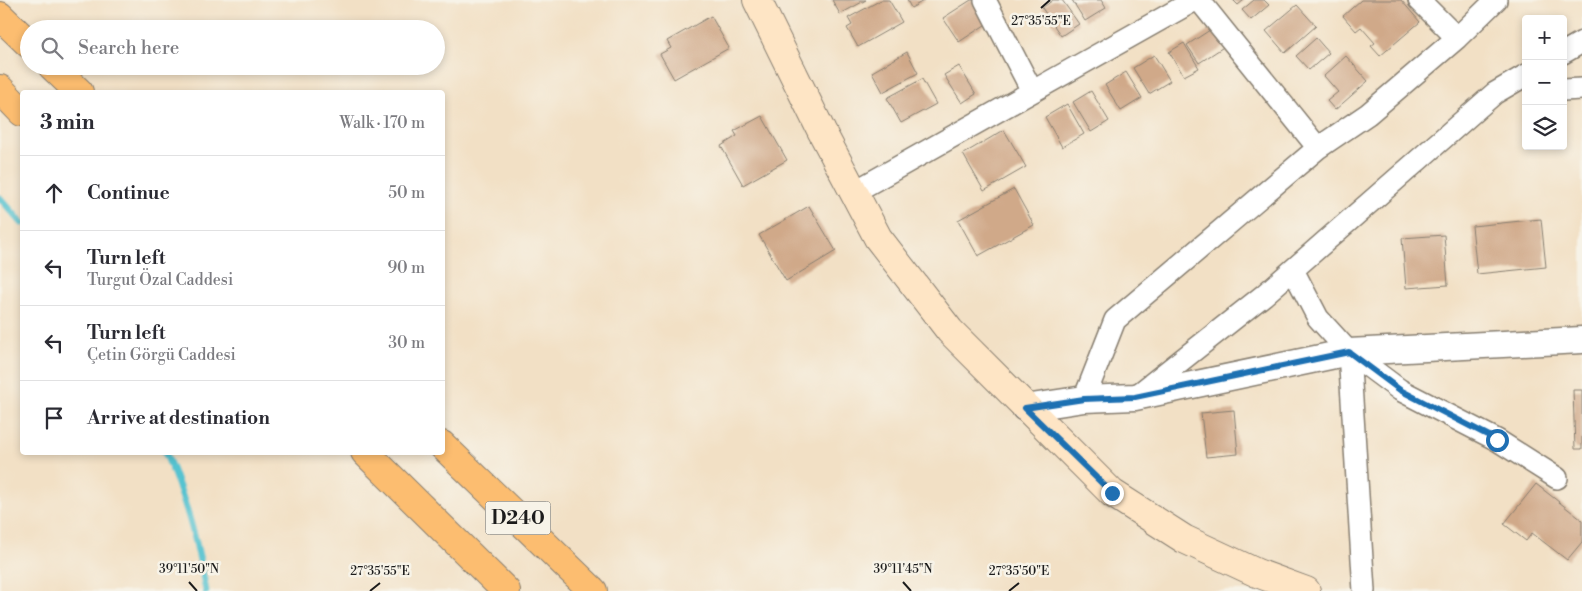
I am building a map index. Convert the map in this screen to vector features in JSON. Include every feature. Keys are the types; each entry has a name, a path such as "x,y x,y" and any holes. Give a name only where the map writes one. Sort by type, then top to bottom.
{"highway":[{"path":"0,16 20,35"},
{"path":"61,75 77,90"},
{"path":"0,89 20,110"},
{"name":"D240","path":"445,448 593,591"},
{"name":"D240","path":"368,455 506,591"}],"main road":[{"path":"758,1 878,238 950,331 1112,493 1184,539 1257,573 1306,591"}],"street":[{"path":"985,0 1032,92"},
{"path":"854,192 1197,0 1318,148"},
{"path":"1419,0 1457,38"},
{"path":"1084,399 1115,320 1318,148 1368,114 1457,38 1496,0"},
{"path":"1567,51 1582,42"},
{"path":"1135,397 1293,270 1495,93 1522,77"},
{"path":"1567,90 1582,90"},
{"path":"1495,93 1522,92"},
{"path":"1293,270 1318,318 1349,352 1400,390 1497,440 1557,478"},
{"path":"1025,408 1084,399 1135,397 1349,352 1582,340"},
{"path":"1349,352 1364,591"}],"building":[{"path":"832,0 866,0 840,14"},
{"path":"881,0 889,0 902,22 858,47 847,28 852,25 848,18"},
{"path":"907,0 925,0 911,8"},
{"path":"973,0 988,23 959,42 943,18"},
{"path":"1053,0 1062,0 1079,24 1061,36 1042,8"},
{"path":"1072,0 1101,0 1106,8 1085,21"},
{"path":"1233,0 1244,0 1238,5"},
{"path":"1254,0 1264,0 1269,5 1251,20 1242,10"},
{"path":"1361,0 1401,0 1420,22 1380,56 1371,46 1375,43 1361,27 1356,31 1343,16"},
{"path":"1297,5 1316,26 1285,53 1266,31"},
{"path":"711,16 729,48 674,79 660,54 671,48 667,41"},
{"path":"1216,26 1228,44 1199,63 1187,45"},
{"path":"1316,38 1329,53 1309,70 1296,56"},
{"path":"1184,43 1199,68 1184,76 1169,52"},
{"path":"907,52 918,73 883,92 872,72"},
{"path":"1154,55 1170,81 1149,94 1133,68"},
{"path":"1346,56 1368,81 1335,110 1327,101 1338,92 1324,76"},
{"path":"959,66 976,94 962,103 944,75"},
{"path":"1126,72 1142,98 1121,111 1105,85"},
{"path":"922,79 936,104 901,123 887,98"},
{"path":"1091,91 1109,121 1091,132 1073,102"},
{"path":"1067,104 1084,134 1062,147 1045,117"},
{"path":"762,116 787,160 743,185 721,146 737,136 734,131"},
{"path":"1004,130 1026,167 984,191 963,154"},
{"path":"1014,189 1034,225 978,256 958,220"},
{"path":"809,206 836,251 786,281 759,235"},
{"path":"1541,219 1546,267 1477,274 1472,226"},
{"path":"1444,235 1448,285 1406,288 1402,238"},
{"path":"1573,390 1582,390 1582,449 1575,449"},
{"path":"1234,410 1238,454 1206,457 1201,413"},
{"path":"1536,484 1582,520 1582,542 1567,560 1532,533 1526,541 1504,524"}],"waterway":[{"path":"0,198 20,221"},
{"path":"166,455 190,520 206,591"}],"route":[{"path":"1112,493 1025,408 1084,399 1135,397 1349,352 1400,390 1497,440"}]}
